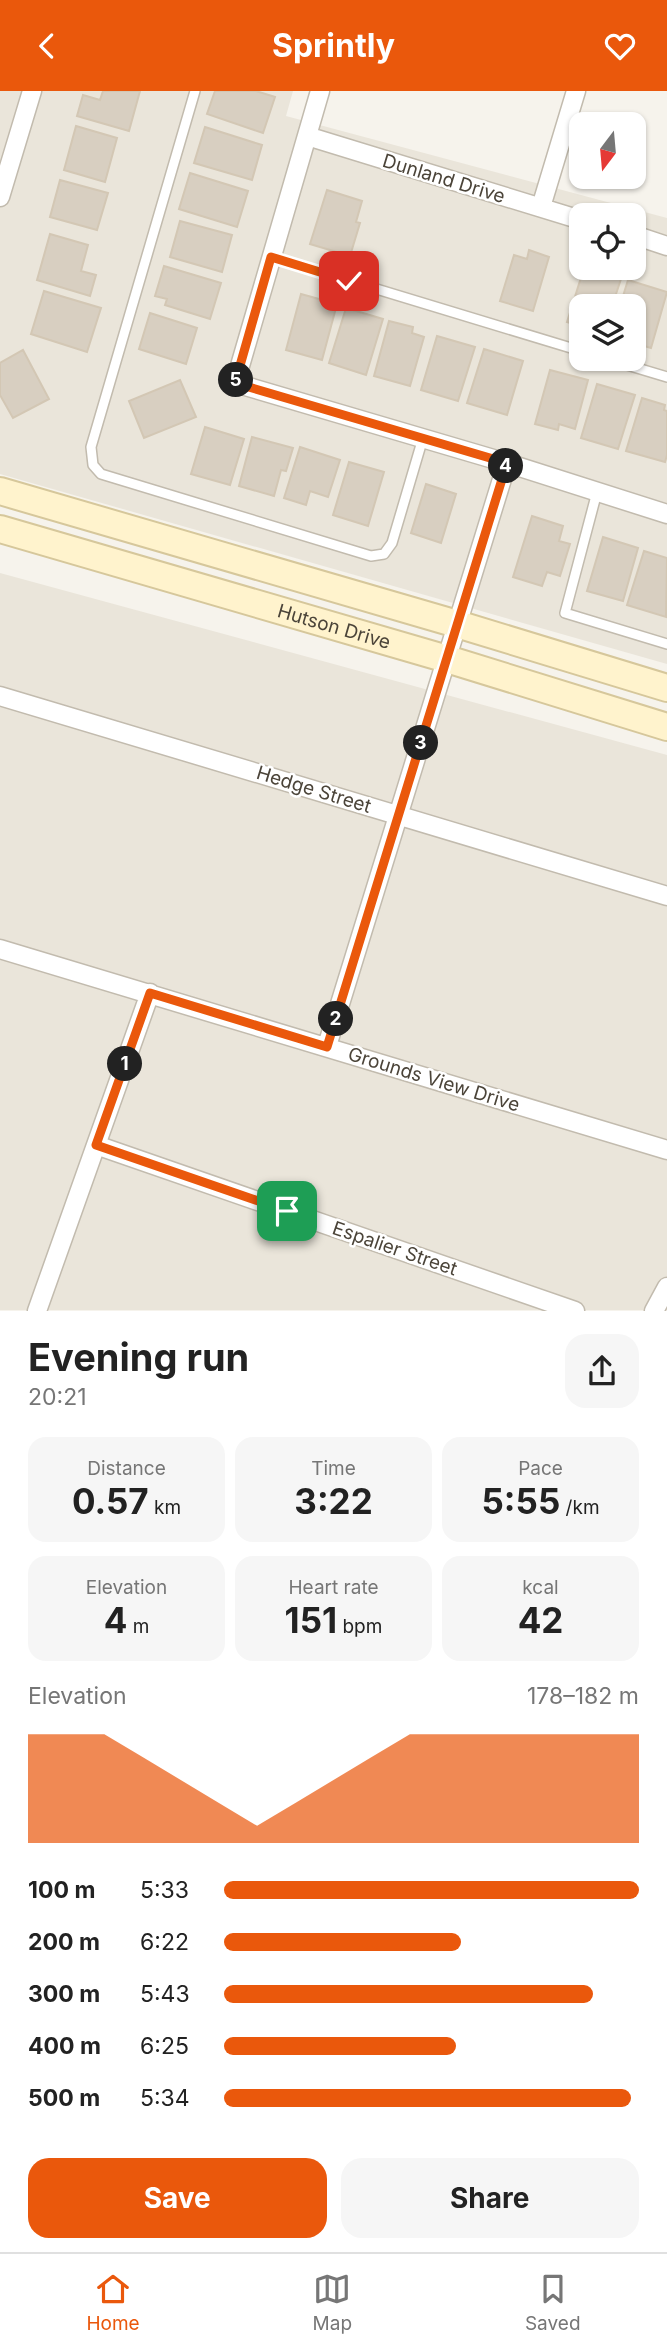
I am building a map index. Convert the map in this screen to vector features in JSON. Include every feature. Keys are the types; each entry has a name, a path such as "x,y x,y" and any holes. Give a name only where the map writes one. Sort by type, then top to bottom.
{"street":[{"path":"0,197 32,91"},
{"path":"320,91 235,383 507,463 667,514"},
{"path":"541,208 576,91"},
{"name":"Dunland Drive","path":"307,136 569,216"},
{"path":"646,240 667,246"},
{"path":"327,1047 507,463"},
{"name":"Hutson Drive","path":"0,491 667,688"},
{"name":"Hutson Drive","path":"0,529 447,659 667,727"},
{"name":"Hedge Street","path":"0,696 667,896"},
{"name":"Grounds View Drive","path":"0,949 667,1150"},
{"path":"37,1311 150,993"},
{"name":"Espalier Street","path":"96,1145 575,1311"},
{"path":"654,1311 667,1287"}],"lane":[{"path":"195,91 91,447 93,465 101,474 371,556 384,554 392,543 424,438"},
{"path":"271,257 569,347"},
{"path":"646,371 667,377"},
{"path":"597,492 565,613 667,644"}],"shaded area":[{"path":"0,91 293,91 286,116 611,203 569,203 569,280 646,280 646,212 667,218 667,664 0,474"},
{"path":"0,573 667,755 667,1310 0,1310"}],"building":[{"path":"103,91 140,91 129,131 77,116 83,95 100,100"},
{"path":"215,91 256,91 275,97 263,133 207,114"},
{"path":"76,126 117,138 105,182 64,170"},
{"path":"205,127 262,145 252,180 194,163"},
{"path":"190,173 248,191 237,227 179,209"},
{"path":"60,180 108,193 97,230 50,217"},
{"path":"327,190 362,201 356,222 360,223 350,256 310,244"},
{"path":"180,221 232,235 222,272 170,257"},
{"path":"50,234 88,245 81,271 96,275 90,296 37,280"},
{"path":"529,250 549,257 533,311 500,301 514,255 527,259"},
{"path":"164,266 221,283 210,319 165,305 167,299 155,296"},
{"path":"580,280 621,280 616,294 576,294"},
{"path":"628,280 667,292 651,348 646,347 646,294 624,294"},
{"path":"44,291 101,308 87,352 31,334"},
{"path":"301,294 337,304 322,360 286,350"},
{"path":"346,308 383,319 366,375 329,363"},
{"path":"150,313 197,328 186,364 139,349"},
{"path":"389,321 413,327 412,333 424,337 410,386 374,376"},
{"path":"437,336 475,347 458,401 421,390"},
{"path":"484,349 523,361 507,415 467,403"},
{"path":"23,350 49,399 13,418 0,395 0,363"},
{"path":"550,370 588,380 575,429 559,424 558,430 535,424"},
{"path":"180,380 196,417 144,438 129,401"},
{"path":"597,384 635,395 618,449 581,438"},
{"path":"642,398 665,405 665,462 626,451"},
{"path":"205,427 244,439 230,485 191,474"},
{"path":"252,437 293,448 286,471 281,470 274,496 239,486"},
{"path":"300,447 340,460 328,497 310,491 306,505 284,498"},
{"path":"349,462 384,472 368,526 333,515"},
{"path":"426,484 456,494 441,543 411,533"},
{"path":"532,516 563,526 559,541 570,544 560,576 547,572 542,586 513,577"},
{"path":"603,537 638,548 623,601 587,591"},
{"path":"644,551 667,558 666,617 627,605"}],"route":[{"path":"287,1211 96,1145 150,993 327,1047 507,463 235,383 271,257 349,281"}]}
